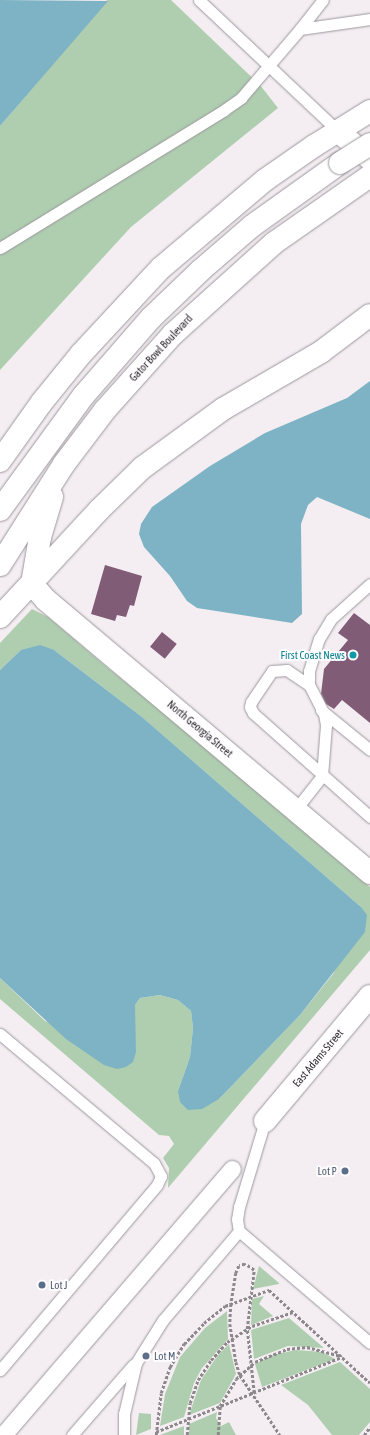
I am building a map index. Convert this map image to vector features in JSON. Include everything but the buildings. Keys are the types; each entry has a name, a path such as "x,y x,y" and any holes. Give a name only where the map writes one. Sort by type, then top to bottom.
{"main road":[{"path":"0,461 81,354 161,268 243,197 338,131 370,111"},
{"path":"338,131 370,159"},
{"path":"0,510 84,395 146,323 200,270 247,230 340,163 370,144"},
{"name":"Gator Bowl Boulevard","path":"0,565 64,464 127,384 196,311 274,243 366,178"},
{"path":"0,617 112,496 167,448 222,409 321,352 370,315"},
{"path":"32,584 43,525 64,464"},
{"name":"North Georgia Street","path":"32,584 46,600 296,809 370,873"},
{"name":"East Adams Street","path":"265,1121 370,996"}],"street":[{"path":"3,1435 232,1169"}],"lane":[{"path":"0,248 224,110 241,98 270,66 323,0"},
{"path":"206,2 338,131"},
{"path":"300,30 370,19"},
{"path":"296,809 322,776 326,725 321,709 309,685 309,671 319,639 331,619 370,584"},
{"path":"309,685 287,670 272,671 250,702 250,707 253,713 322,776 370,817"},
{"path":"321,709 370,750"},
{"path":"0,1034 154,1163 161,1176 157,1185 0,1370"},
{"path":"72,1435 136,1362 163,1320 239,1231 239,1207 265,1121"},
{"path":"239,1231 370,1343"},
{"path":"124,1435 124,1414 136,1362"}],"path":[{"path":"254,1392 247,1329 249,1298 254,1270 244,1264 239,1266 236,1274 231,1304 232,1339 240,1375 254,1392 280,1435"},
{"path":"156,1434 161,1393 177,1356 204,1323 231,1304 269,1290 370,1382"},
{"path":"187,1435 187,1420 198,1380 211,1360 232,1339 247,1329 292,1312"},
{"path":"218,1435 220,1406 240,1375 269,1354 287,1348 307,1347 342,1357"},
{"path":"156,1434 220,1406 342,1357"},
{"path":"364,1435 370,1428"}],"green space":[{"path":"107,0 171,0 260,85 278,108 131,227 0,370 0,126"},
{"path":"32,609 48,617 109,669 231,766 370,887 370,950 168,1188 169,1168 163,1158 174,1144 169,1136 159,1135 0,999 0,978 45,1021 136,1052 133,1022 135,1005 140,998 160,995 178,1000 191,1011 193,1028 190,1057 178,1091 219,1099 300,1015 333,974 361,907 142,717 54,650 21,650 0,670 0,643"},
{"path":"259,1266 279,1283 279,1284 253,1289"},
{"path":"264,1296 259,1304 273,1316 251,1325 252,1299"},
{"path":"227,1311 228,1339 202,1368 194,1383 184,1417 160,1426 165,1394 180,1357 205,1328"},
{"path":"289,1318 324,1348 288,1346 254,1359 251,1330"},
{"path":"229,1344 236,1374 220,1403 189,1415 201,1380 218,1355"},
{"path":"296,1350 322,1352 335,1359 262,1387 255,1364 273,1355"},
{"path":"340,1362 370,1389 370,1422 359,1435 332,1435 308,1405 281,1385"},
{"path":"217,1412 216,1418 221,1426 229,1422 236,1435 189,1435 189,1424"},
{"path":"139,1413 151,1414 151,1429 136,1435"},
{"path":"184,1426 184,1435 160,1435"}],"water":[{"path":"0,0 108,1 0,126"},
{"path":"370,381 370,519 317,497 308,505 301,524 302,614 292,623 197,608 187,601 170,576 144,547 139,534 141,524 152,507 210,466 265,433 347,398"},
{"path":"40,645 54,650 142,717 361,907 367,915 365,932 300,1015 219,1099 202,1109 188,1110 180,1102 178,1091 190,1057 193,1028 191,1011 178,1000 160,995 140,998 135,1005 136,1052 133,1062 126,1067 117,1069 104,1065 66,1039 0,978 0,670 21,650"}],"place":[{"name":"First Coast News","path":"353,655"},
{"name":"Lot P","path":"345,1171"},
{"name":"Lot J","path":"42,1285"},
{"name":"Lot M","path":"146,1356"}]}
